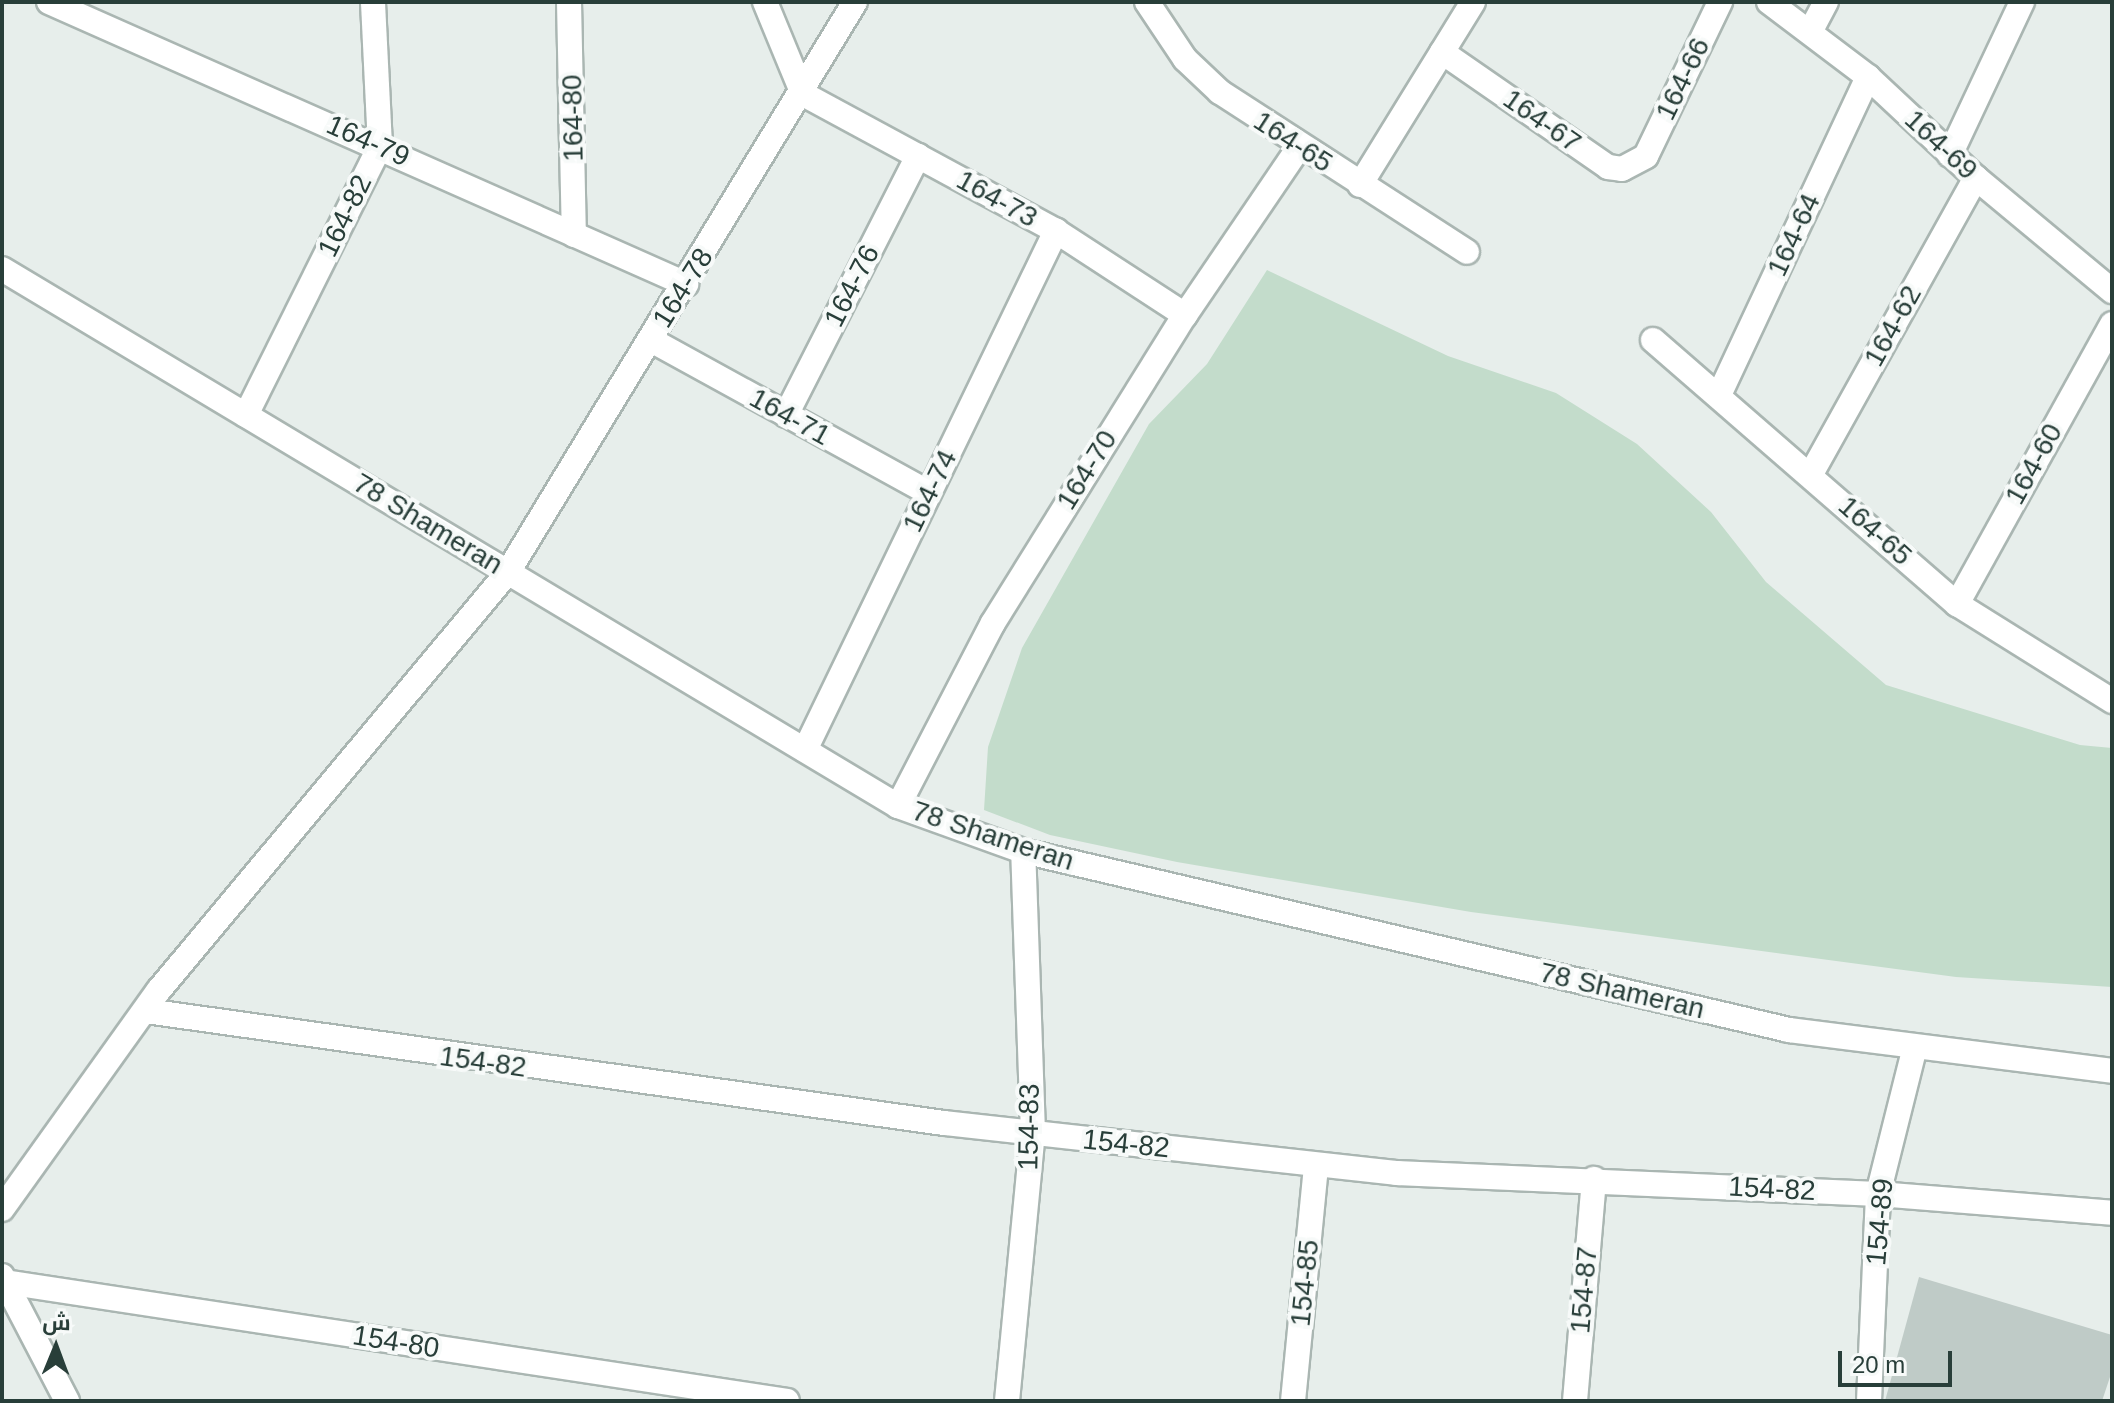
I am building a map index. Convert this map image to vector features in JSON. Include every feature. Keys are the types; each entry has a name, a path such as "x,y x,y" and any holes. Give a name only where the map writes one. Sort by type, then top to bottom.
{"street":[{"name":"164-79","path":"49,2 686,284"},
{"name":"164-82","path":"246,415 380,146 373,2"},
{"name":"164-80","path":"569,2 574,235"},
{"path":"765,2 803,94"},
{"name":"164-78","path":"2,1209 146,1011 508,572 803,94 855,2"},
{"name":"164-65","path":"1147,2 1185,59 1299,147 1467,252"},
{"path":"1360,185 1473,2"},
{"name":"164-66","path":"1646,156 1720,2"},
{"name":"164-69","path":"1769,2 1868,77 1976,178 2112,291"},
{"path":"1810,32 1826,2"},
{"path":"1950,155 2022,2"},
{"name":"164-67","path":"1442,52 1608,167 1622,169 1646,156"},
{"name":"164-64","path":"1720,393 1868,77"},
{"name":"164-73","path":"803,94 1056,231 1185,315"},
{"name":"164-70","path":"898,806 993,623 1185,315 1299,147"},
{"name":"164-76","path":"786,415 918,156"},
{"name":"164-62","path":"1811,474 1976,178"},
{"name":"164-74","path":"805,750 1056,231"},
{"name":"78 Shameran","path":"2,269 898,806 1023,851 1789,1030 2112,1071"},
{"name":"164-60","path":"1957,604 2112,324"},
{"name":"164-71","path":"651,340 929,493"},
{"name":"164-65","path":"1653,340 1720,393 1957,604 2112,701"},
{"name":"154-83","path":"1007,1401 1033,1133 1023,851"},
{"name":"154-82","path":"146,1011 382,1049 1033,1133 1316,1165 1878,1194 2112,1213"},
{"name":"154-89","path":"1869,1401 1878,1194 1915,1047"},
{"name":"154-85","path":"1293,1401 1316,1165"},
{"name":"154-87","path":"1575,1401 1594,1179"},
{"path":"4,1279 67,1401"},
{"name":"154-80","path":"4,1279 787,1401"}],"green space":[{"path":"1267,270 1448,356 1556,393 1637,444 1711,512 1766,582 1886,685 2080,745 2112,748 2112,987 1956,977 1471,912 1177,862 1050,835 984,810 988,747 1022,648 1149,424 1207,364"}],"building":[{"path":"1919,1277 2112,1335 2112,1371 2102,1401 1885,1401"}]}
